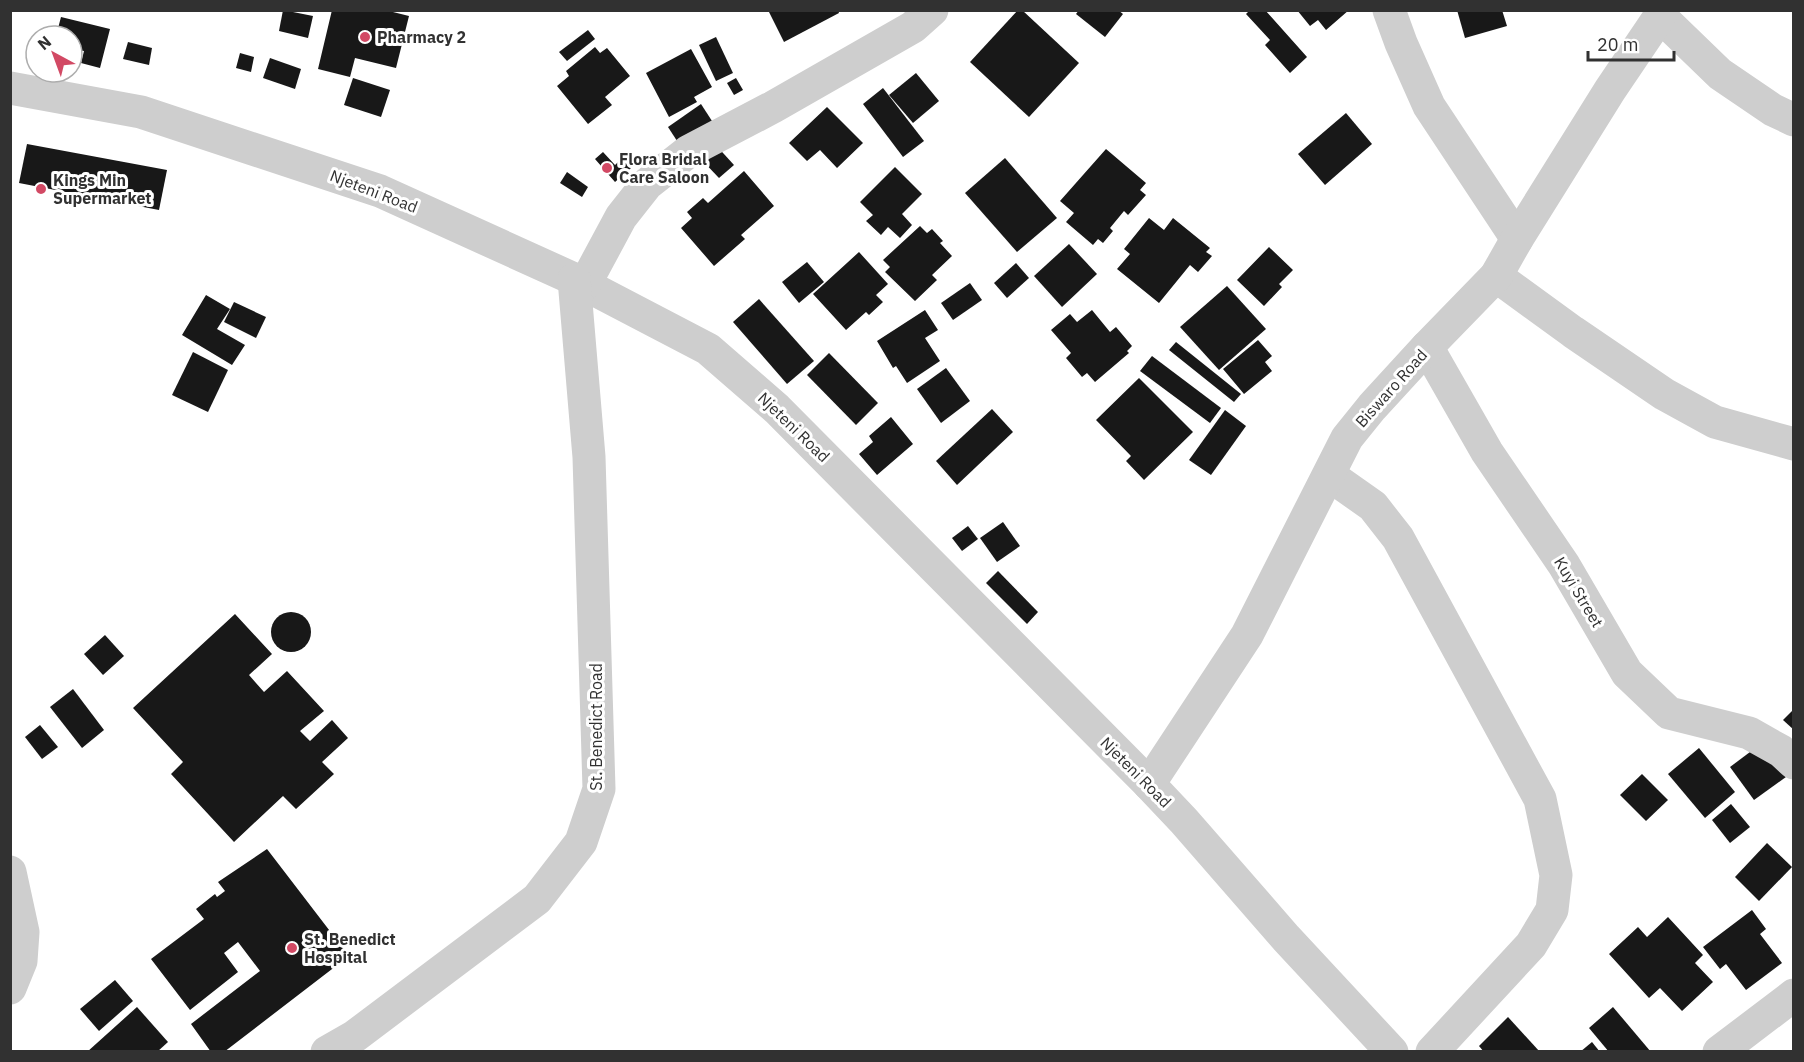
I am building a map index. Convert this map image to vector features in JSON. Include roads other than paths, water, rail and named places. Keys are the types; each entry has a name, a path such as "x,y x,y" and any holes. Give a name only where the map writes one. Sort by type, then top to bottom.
{"street":[{"path":"580,281 621,218 647,184 689,151 773,107 913,27 932,10"},
{"path":"1389,10 1401,43 1430,106 1517,239"},
{"path":"1660,13 1720,74 1773,110 1794,120"},
{"name":"Biswaro Road","path":"1149,784 1247,635 1347,438 1427,347 1496,276 1660,13"},
{"name":"Njeteni Road","path":"10,88 141,112 380,191 580,281 708,349 777,409 1149,784 1286,938 1392,1052"},
{"path":"1496,276 1664,394 1715,422 1794,444"},
{"name":"St. Benedict Road","path":"327,1052 355,1036 537,899 581,842 600,789 590,458 580,281"},
{"name":"Kuyi Street","path":"1427,347 1487,452 1564,565 1627,674 1669,713 1749,733 1781,751 1794,763"},
{"path":"1329,474 1373,506 1398,538 1540,799 1556,874 1552,910 1532,945 1432,1052"},
{"path":"10,872 23,932 21,961 10,988"},
{"path":"1719,1052 1794,995"}],"place":[{"name":"Pharmacy 2","path":"365,37"},
{"name":"Flora Bridal Care Saloon","path":"607,168"},
{"name":"Kings Min Supermarket","path":"41,189"},
{"name":"St. Benedict Hospital","path":"292,948"}]}
